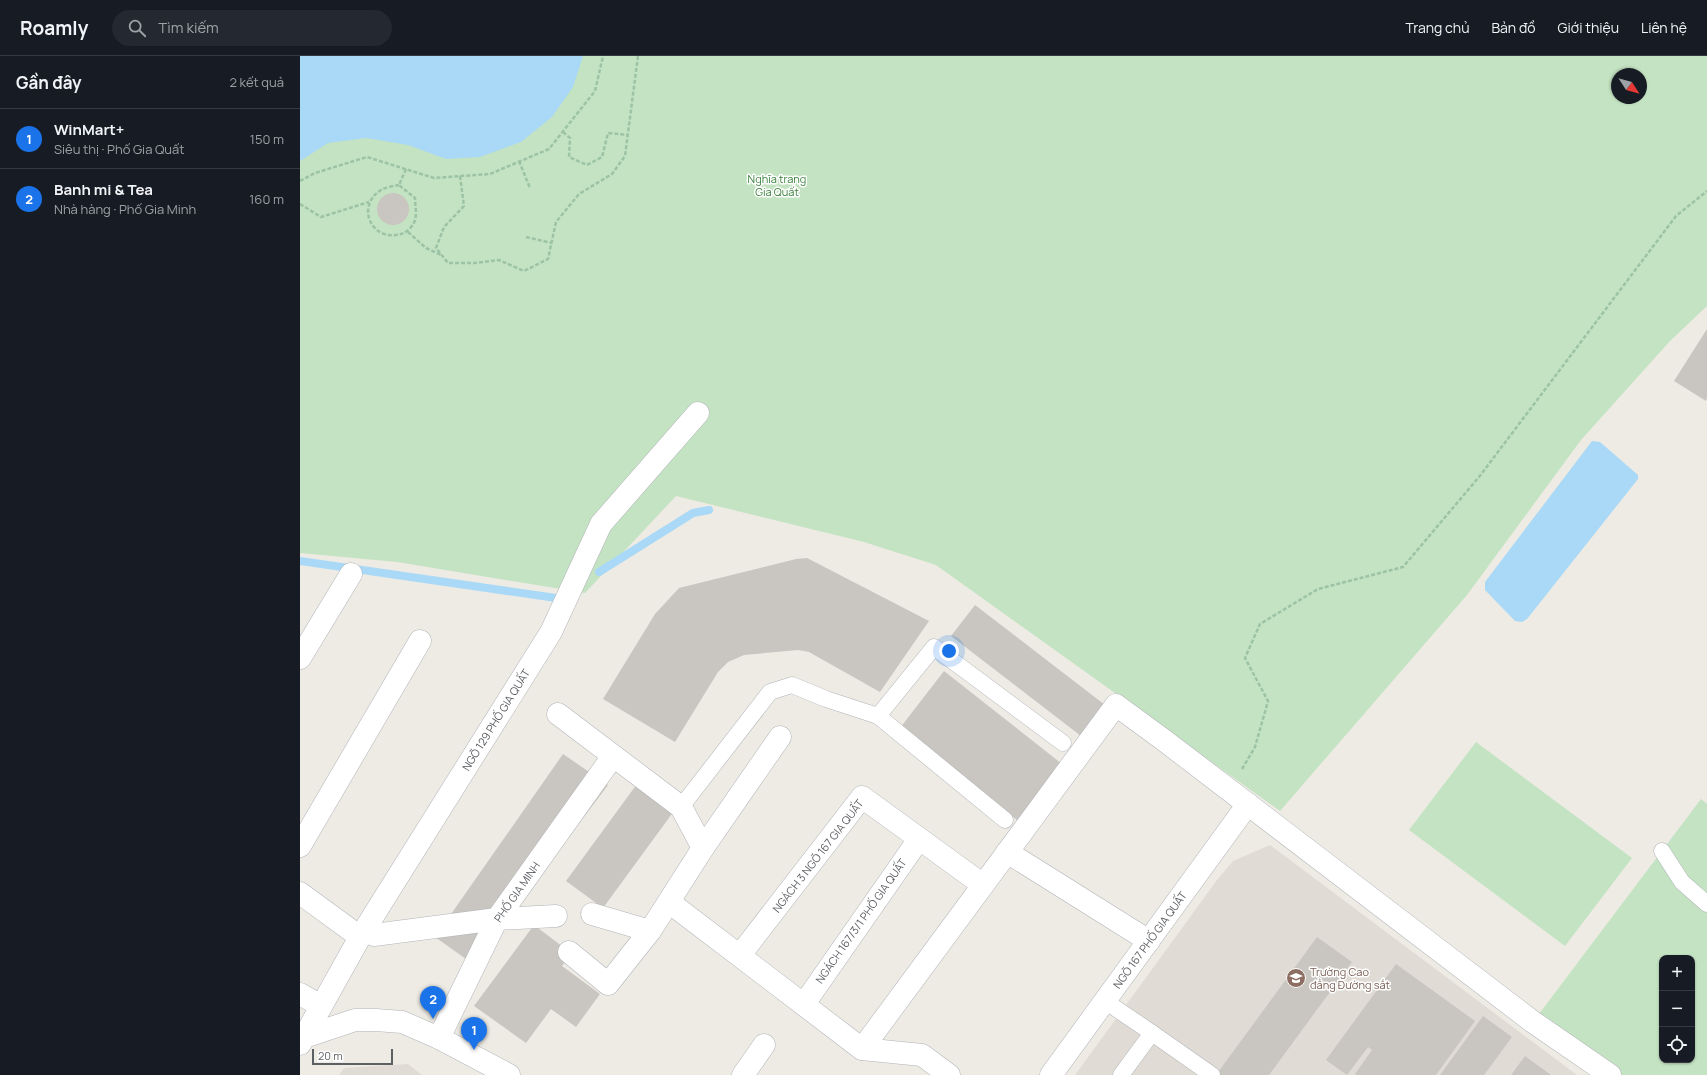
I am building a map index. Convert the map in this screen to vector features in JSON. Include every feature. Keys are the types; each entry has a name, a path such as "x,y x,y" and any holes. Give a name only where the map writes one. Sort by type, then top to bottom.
{"street":[{"name":"NGÕ 129 PHỐ GIA QUẤT","path":"302,1041 363,934 551,632 601,524 698,413"},
{"path":"300,658 351,574"},
{"path":"300,846 420,641"},
{"path":"862,1049 1116,705 1534,1022 1610,1075"},
{"path":"558,714 681,807 703,848"},
{"path":"569,952 608,984 650,931 703,848 780,738"},
{"name":"PHỐ GIA MINH","path":"439,1038 497,919 613,756"},
{"name":"NGÁCH 3 NGÕ 167 GIA QUẤT","path":"740,955 862,797 982,885"},
{"name":"NGÕ 167 PHỐ GIA QUẤT","path":"1051,1075 1248,804"},
{"name":"NGÁCH 167/3/1 PHỐ GIA QUẤT","path":"804,1004 919,839"},
{"path":"1007,852 1149,941"},
{"path":"300,893 363,934 374,935 497,919 556,916"},
{"path":"669,902 862,1049 922,1055 949,1075"},
{"path":"592,914 650,931"},
{"path":"300,994 321,1006"},
{"path":"302,1041 355,1020 402,1022 439,1038 509,1075"},
{"path":"742,1075 764,1045"}],"lane":[{"path":"878,716 934,646 1063,743"},
{"path":"681,807 770,692 792,685 826,699 878,716 1005,820"},
{"path":"1662,851 1682,882 1707,904"},
{"path":"1105,1001 1212,1075"},
{"path":"1121,1075 1152,1033"}],"path":[{"path":"300,181 315,173 367,157 434,178 490,174 520,162 549,149 563,132 595,91 603,56"},
{"path":"460,176 464,206 444,227 436,248 448,263 475,263 499,260 524,271 548,259 556,222 580,194 612,174 625,156 638,56"},
{"path":"563,132 570,138 569,157 586,165 602,157 608,133 628,134"},
{"path":"520,162 530,188"},
{"path":"399,185 406,169"},
{"path":"300,204 321,217 369,202 382,189 399,185"},
{"path":"369,202 368,215 374,228 381,234 394,237 408,232 415,221 415,198 399,185"},
{"path":"1229,790 1255,748 1268,701 1245,658 1260,624 1318,589 1402,567 1479,477 1676,216 1707,190"},
{"path":"408,232 426,248 442,256"},
{"path":"526,237 552,243"}],"shaded area":[{"name":"Trường Cao đẳng Đường sắt","path":"1270,845 1577,1075 1075,1075 1217,880 1233,861"},
{"path":"408,1064 422,1075 339,1075 344,1068"}],"green space":[{"name":"Nghĩa trang Gia Quất","path":"300,56 1707,56 1707,306 1670,341 1581,440 1467,595 1280,811 936,565 864,542 676,496 585,593 397,562 300,553"},
{"path":"1476,742 1632,858 1565,946 1409,830"},
{"path":"1701,799 1707,804 1707,1075 1610,1075 1533,1022"}],"water":[{"path":"300,56 583,56 573,87 552,117 521,142 480,157 446,159 408,145 366,138 328,143 300,161"},
{"path":"1592,441 1600,442 1638,475 1638,479 1527,619 1522,622 1515,621 1485,590 1485,582"}],"building":[{"path":"390,193 396,193 406,200 409,209 408,215 402,222 396,225 390,225 380,218 377,212 377,206 384,196"},
{"path":"1707,329 1707,398 1706,401 1674,381"},
{"path":"807,558 929,621 880,692 809,652 798,650 744,655 728,662 718,672 675,742 603,699 655,614 679,588 796,559"},
{"path":"975,605 1105,705 1081,736 951,636"},
{"path":"944,671 1062,764 1017,820 900,728"},
{"path":"563,754 608,785 473,964 435,937"},
{"path":"637,784 674,811 603,908 566,881"},
{"path":"534,925 571,953 562,966 600,994 576,1027 551,1009 526,1043 474,1006"},
{"path":"1317,937 1352,962 1269,1075 1216,1075"},
{"path":"1396,964 1475,1021 1436,1075 1356,1075 1355,1074 1372,1050 1368,1047 1347,1075 1326,1060"},
{"path":"1483,1016 1512,1037 1484,1075 1440,1075"},
{"path":"1525,1056 1551,1075 1511,1075"}],"waterway":[{"path":"599,572 693,513 709,510"},
{"path":"300,561 556,598"}],"place":[{"name":"Trường Cao đẳng Đường sắt","path":"1296,978"},
{"name":"Banh mi & Tea","path":"433,1019"},
{"name":"WinMart+","path":"474,1050"}]}
